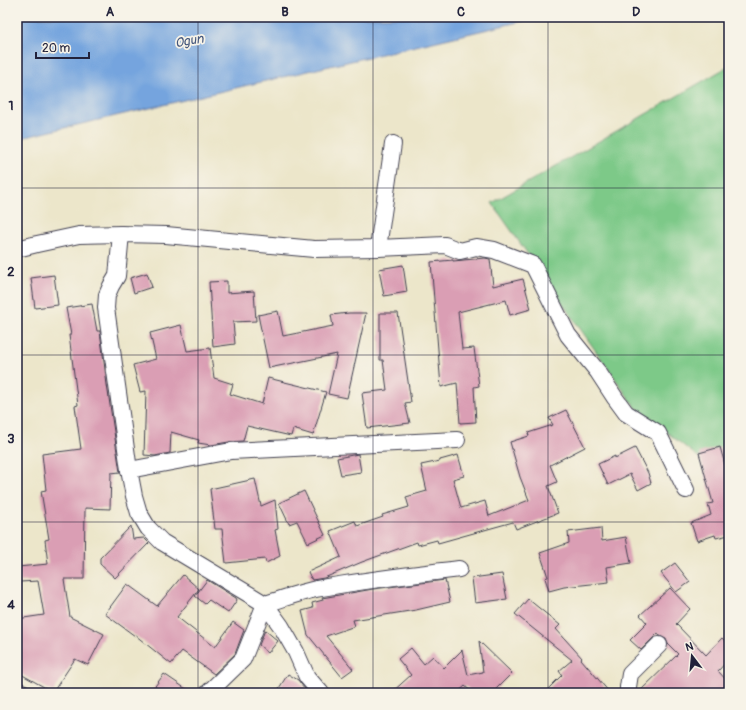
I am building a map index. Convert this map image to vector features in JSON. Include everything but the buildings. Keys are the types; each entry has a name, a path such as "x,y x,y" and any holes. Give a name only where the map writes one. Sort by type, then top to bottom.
{"street":[{"path":"378,248 393,144"},
{"path":"121,234 117,276 110,286 107,295 106,308 129,470 139,512 148,528 162,542 265,604 281,626 296,652 307,677 321,693"},
{"path":"17,249 79,235 121,234 166,235 314,249 445,245 460,251 476,247 494,250 533,265 568,335 598,372 626,413 658,433 686,490"},
{"path":"129,470 231,451 457,440"},
{"path":"265,604 322,588 459,569"},
{"path":"208,693 243,659 265,604"},
{"path":"628,693 630,674 659,645"},
{"path":"17,690 24,693"}],"green space":[{"path":"729,66 729,464 698,457 635,407 492,203"}],"water":[{"name":"Ogun","path":"17,17 540,17 17,139"}]}
